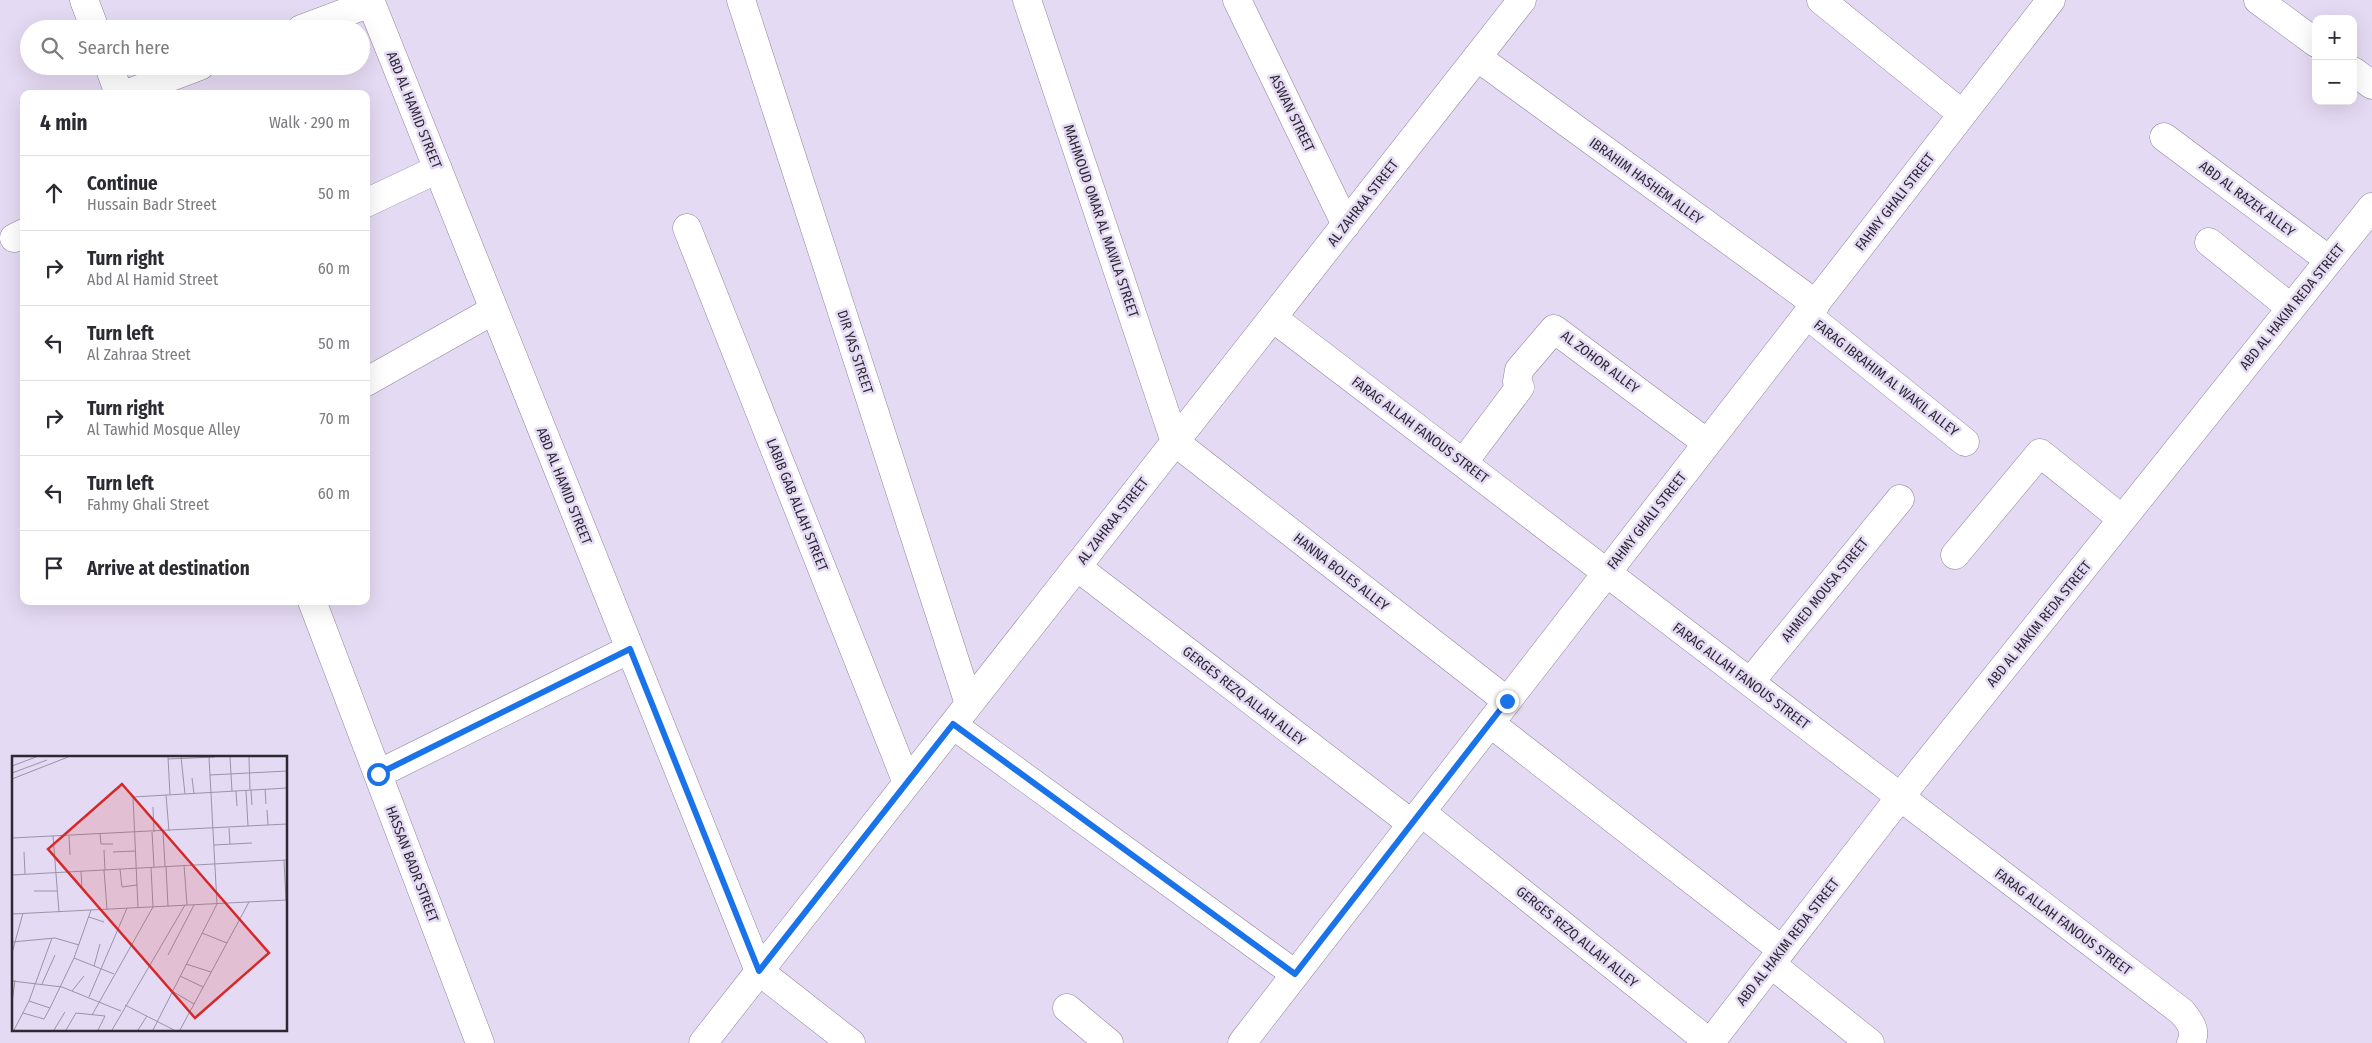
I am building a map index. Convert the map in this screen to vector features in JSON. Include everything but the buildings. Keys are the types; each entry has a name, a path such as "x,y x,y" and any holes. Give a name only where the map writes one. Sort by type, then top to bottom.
{"street":[{"path":"84,0 91,20"},
{"name":"DIR YAS STREET","path":"741,0 961,714"},
{"name":"MAHMOUD OMAR AL MAWLA STREET","path":"1027,0 1175,442"},
{"name":"ASWAN STREET","path":"1238,0 1346,225"},
{"name":"AL ZAHRAA STREET","path":"703,1043 1522,0"},
{"path":"1821,0 1962,114"},
{"name":"FAHMY GHALI STREET","path":"1242,1043 2051,0"},
{"path":"2258,0 2312,40"},
{"path":"323,20 370,1"},
{"name":"ABD AL HAMID STREET","path":"370,1 759,971"},
{"name":"IBRAHIM HASHEM ALLEY","path":"1477,57 1811,310"},
{"path":"2357,74 2372,85"},
{"path":"112,75 118,90"},
{"path":"137,90 176,75"},
{"name":"ABD AL RAZEK ALLEY","path":"2164,137 2330,260"},
{"path":"370,201 438,169"},
{"name":"ABD AL HAKIM REDA STREET","path":"1710,1043 1900,797 2372,208"},
{"name":"LABIB GAB ALLAH STREET","path":"687,228 907,783"},
{"path":"2209,242 2291,308"},
{"path":"370,380 494,310"},
{"name":"FARAG IBRAHIM AL WAKIL ALLEY","path":"1811,310 1965,442"},
{"name":"FARAG ALLAH FANOUS STREET","path":"1273,318 2182,1012 2191,1023 2194,1037 2191,1043"},
{"name":"AL ZOHOR ALLEY","path":"1463,463 1520,387 1517,382 1519,370 1554,328 1707,443"},
{"name":"HANNA BOLES ALLEY","path":"1175,442 1507,701"},
{"path":"1955,555 2040,453 2122,519"},
{"name":"AHMED MOUSA STREET","path":"1750,682 1900,499"},
{"name":"GERGES REZQ ALLAH ALLEY","path":"1077,567 1416,818 1710,1043"},
{"name":"HASSAN BADR STREET","path":"314,605 480,1043"},
{"path":"378,774 630,649"},
{"path":"961,714 1295,974"},
{"path":"1490,723 1776,957 1870,1043"},
{"path":"759,971 851,1043"},
{"path":"1067,1008 1109,1043"}],"route":[{"path":"378,774 630,649 759,971 953,724 1295,974 1507,701"}]}
